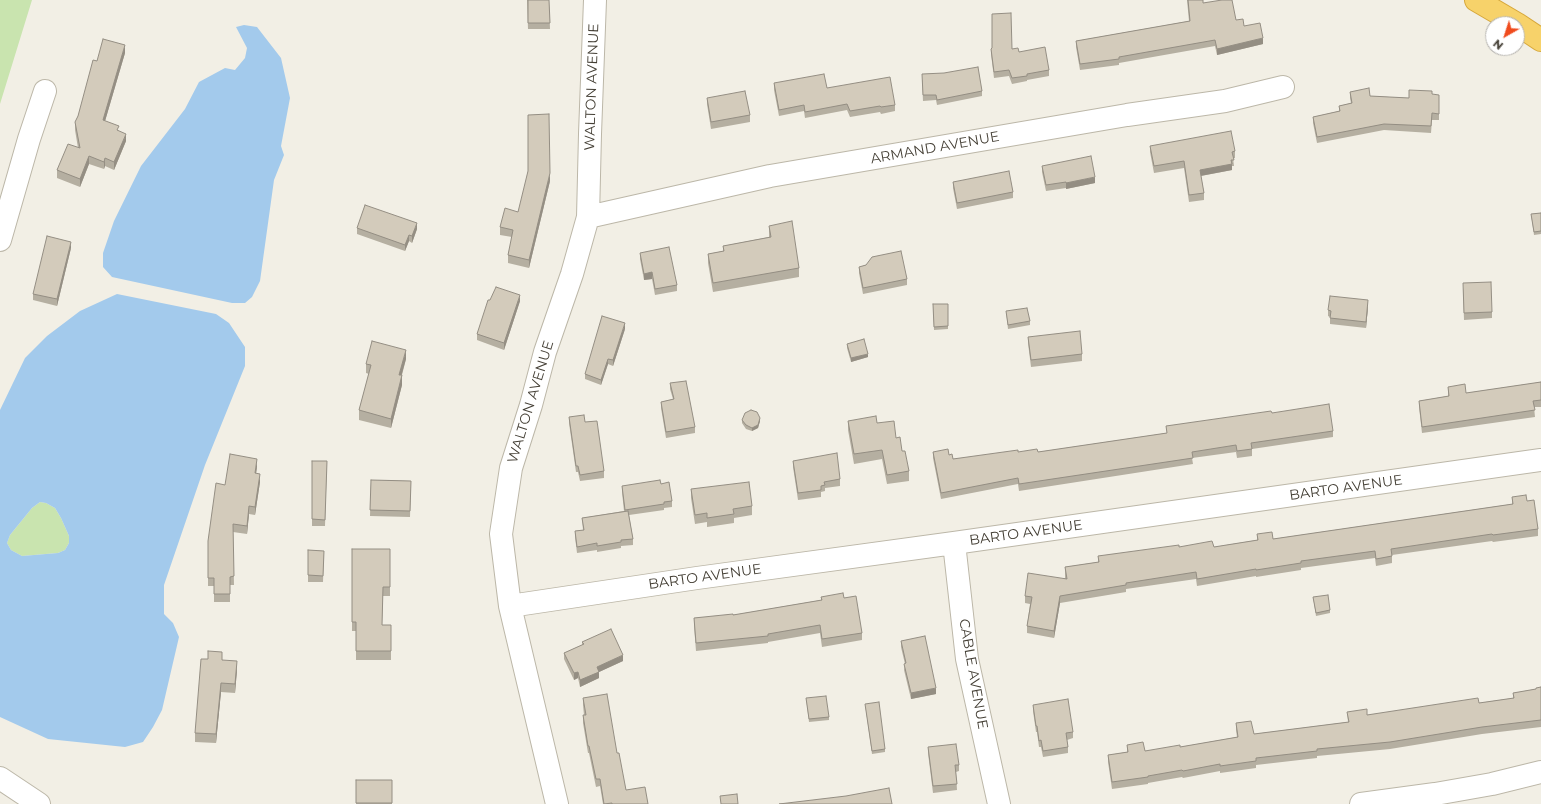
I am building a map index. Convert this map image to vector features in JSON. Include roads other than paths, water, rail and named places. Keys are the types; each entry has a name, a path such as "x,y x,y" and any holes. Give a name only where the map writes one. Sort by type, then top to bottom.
{"highway":[{"path":"1476,0 1503,16"},
{"path":"1525,29 1541,40"}],"street":[{"name":"WALTON AVENUE","path":"557,804 510,606 501,534 511,468 532,405 545,352 572,274 588,217 595,0"},
{"name":"ARMAND AVENUE","path":"588,217 770,176 1127,115 1225,101 1283,87"},
{"path":"0,240 29,139 45,91"},
{"name":"BARTO AVENUE","path":"510,606 689,579 1541,460"},
{"name":"CABLE AVENUE","path":"954,543 967,659 999,804"},
{"path":"1361,804 1435,794 1492,784 1541,772"},
{"path":"0,778 39,804"}],"water":[{"path":"244,25 257,27 281,58 290,98 281,146 284,155 274,180 260,281 252,297 245,303 232,303 112,277 103,267 103,253 114,221 141,166 185,109 199,82 225,68 235,70 245,58 247,48 236,27"},
{"path":"117,294 216,314 229,323 245,347 245,366 205,465 164,585 164,614 173,623 179,637 162,710 143,742 125,747 48,739 0,717 0,410 25,358 47,336 80,311","holes":["40,502 46,503 55,508 69,536 69,543 65,550 58,553 22,556 11,550 7,543 10,535 32,508"]}]}
